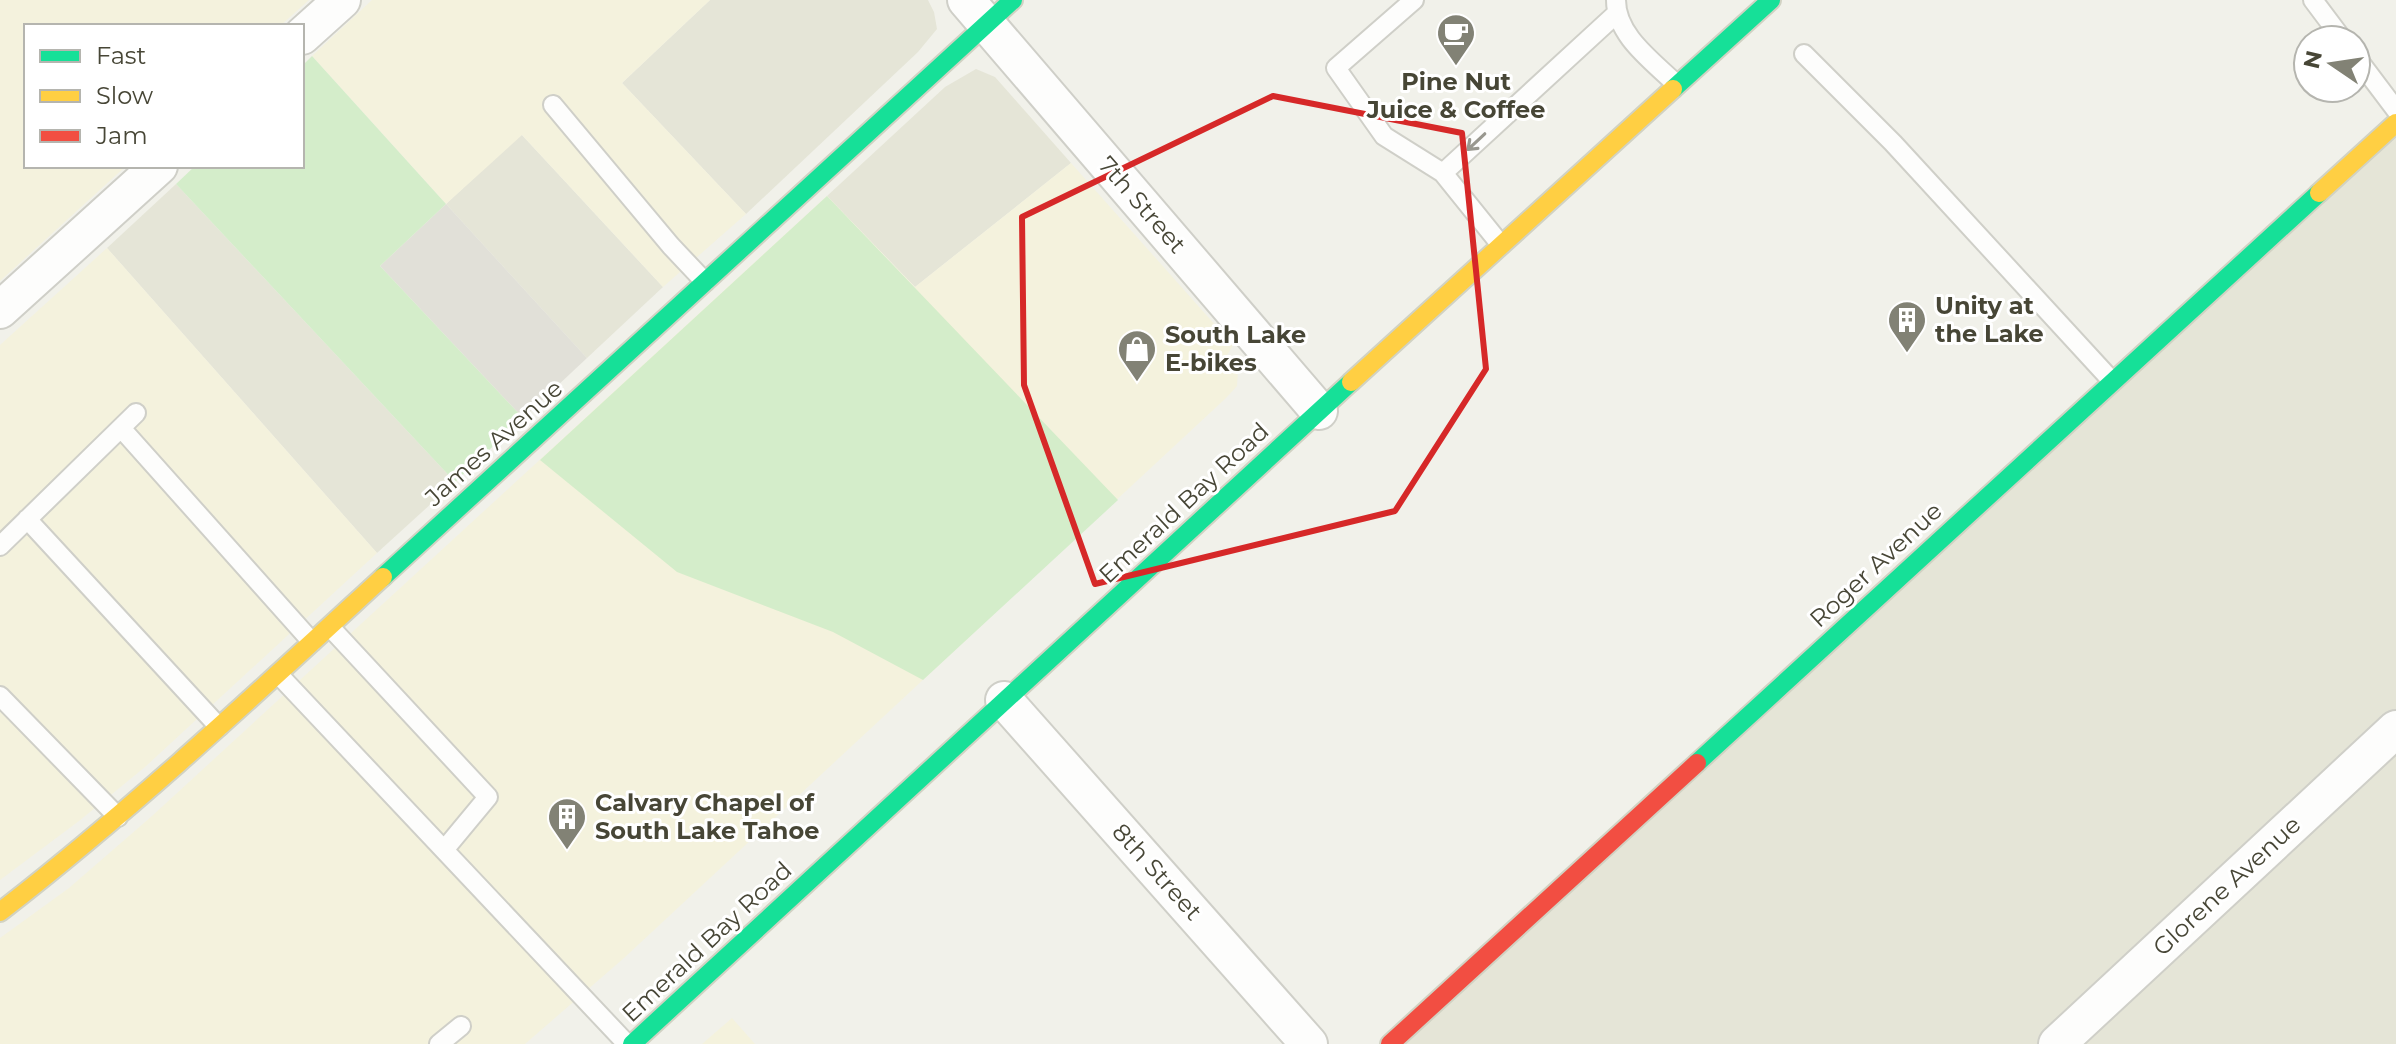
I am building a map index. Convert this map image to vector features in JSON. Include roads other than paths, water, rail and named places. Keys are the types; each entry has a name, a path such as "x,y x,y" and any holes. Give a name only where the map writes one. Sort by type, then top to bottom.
{"street":[{"path":"304,34 342,0"},
{"name":"Emerald Bay Road","path":"630,1044 1771,0"},
{"name":"James Avenue","path":"0,912 118,817 278,674 705,282 989,8"},
{"name":"7th Street","path":"989,8 1319,411"},
{"name":"Roger Avenue","path":"1390,1044 2396,123"},
{"path":"0,310 157,168"},
{"name":"8th Street","path":"1004,700 1309,1044"},
{"name":"Glorene Avenue","path":"2057,1044 2396,729"}],"lane":[{"path":"1414,0 1336,68 1384,136 1443,173 1501,245"},
{"path":"2313,0 2331,24"},
{"path":"1443,173 1616,7 1628,37 1677,85"},
{"path":"1804,54 1893,143 2112,381"},
{"path":"2372,78 2396,110"},
{"path":"553,105 705,282"},
{"path":"0,546 136,413"},
{"path":"121,428 312,642"},
{"path":"27,519 219,727"},
{"path":"330,626 488,797 444,850"},
{"path":"278,674 630,1044"},
{"path":"0,696 118,817"},
{"path":"439,1044 461,1026"}],"place":[{"name":"Pine Nut Juice & Coffee","path":"1456,67"},
{"name":"Unity at the Lake","path":"1907,354"},
{"name":"South Lake E-bikes","path":"1137,383"},
{"name":"Calvary Chapel of South Lake Tahoe","path":"567,851"}]}
